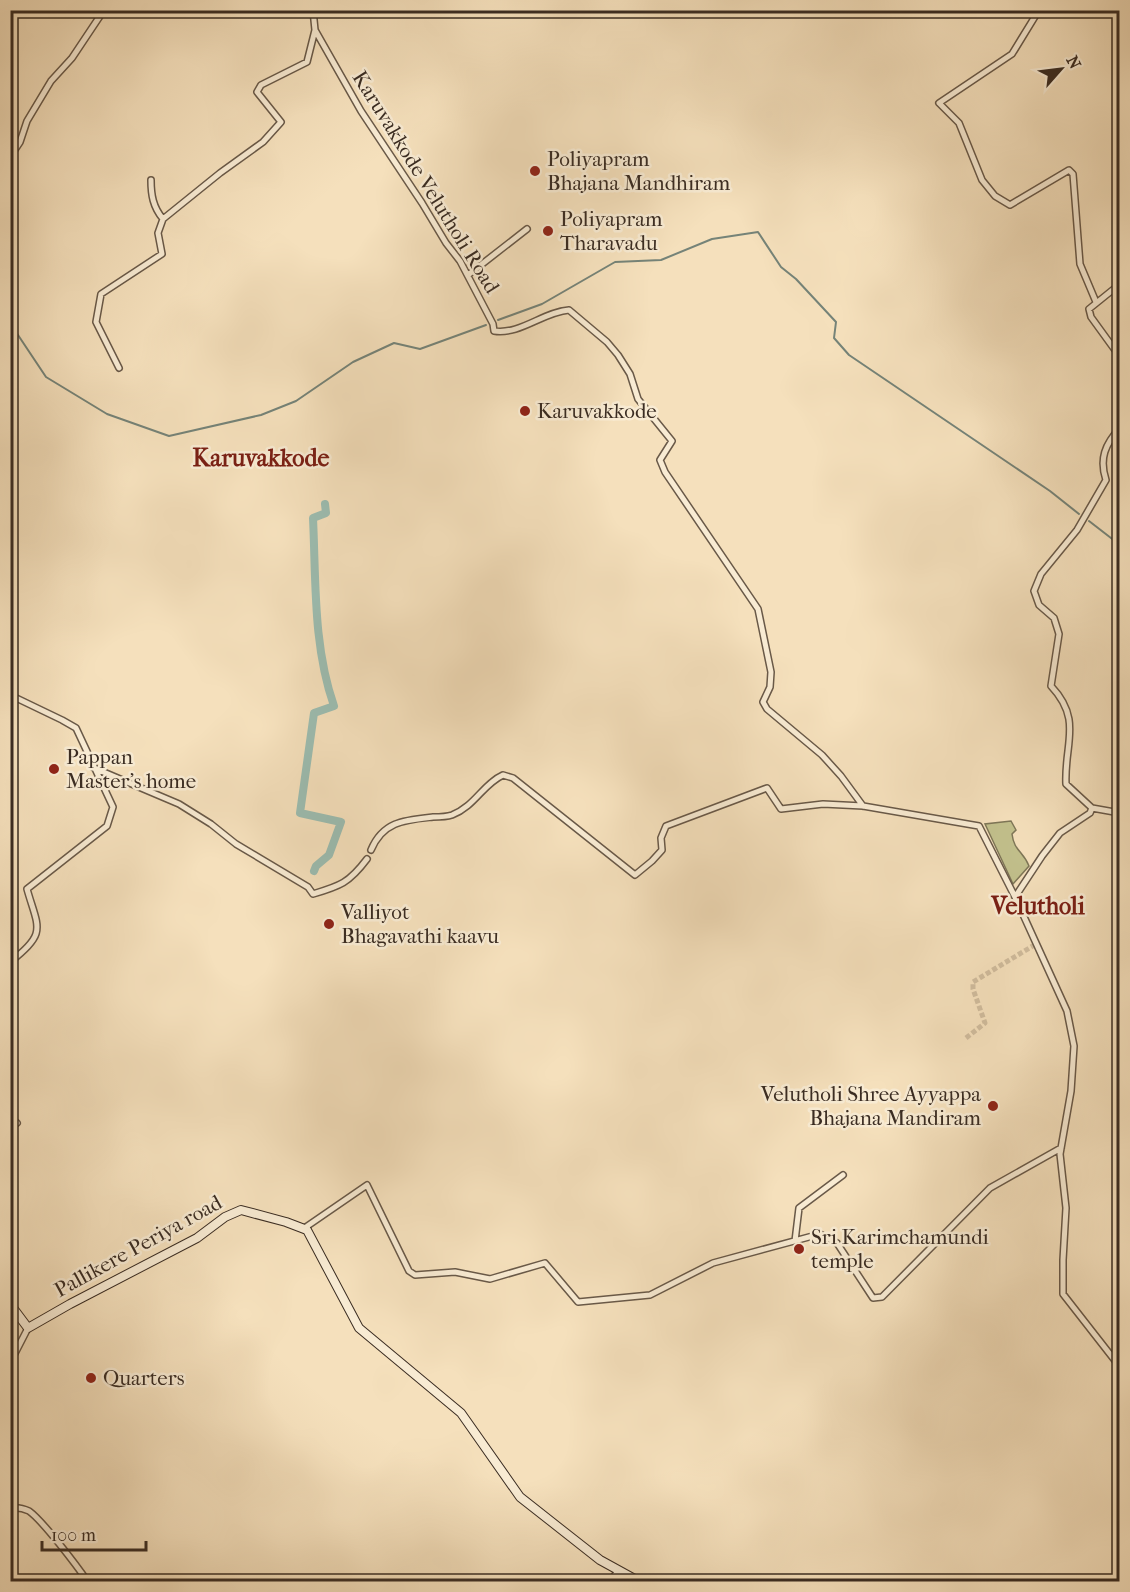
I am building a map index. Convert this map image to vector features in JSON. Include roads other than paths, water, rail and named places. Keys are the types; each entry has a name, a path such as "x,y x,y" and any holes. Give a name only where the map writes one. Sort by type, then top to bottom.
{"main road":[{"name":"Pallikere Periya road","path":"28,1328 197,1238 225,1217 241,1210 303,1228"},
{"path":"303,1228 307,1230 316,1245 359,1328 461,1413 520,1497 600,1560 640,1581"},
{"path":"10,1304 28,1328"}],"street":[{"path":"10,157 20,142 27,121 51,81 72,58 104,10"},
{"name":"Karuvakkode Velutholi Road","path":"313,10 315,30 361,111 468,275 493,324 494,331 504,333 558,311 569,310 618,354 630,374 638,399 672,441 660,460 665,472 758,609 771,672 770,687 763,702 767,709 822,755 862,806"},
{"path":"1039,10 1012,54 939,103 959,123 982,180 995,196 1010,206 1070,170 1073,174 1080,264 1096,302"},
{"path":"119,368 96,322 101,294 162,254 158,233 163,219 220,172 263,142 281,122 257,92 261,85 307,62 315,30"},
{"path":"151,180 151,195 163,219"},
{"path":"468,275 527,229"},
{"path":"1119,284 1089,309 1091,317 1119,357"},
{"path":"1119,428 1102,455 1102,469 1106,480 1077,530 1041,574 1034,591 1039,604 1054,618 1059,634 1051,686 1062,697 1068,708 1070,727 1066,784 1092,808 1119,813"},
{"path":"10,695 76,728 113,807 107,826 27,889 38,918 37,935 10,962"},
{"path":"94,768 179,804 211,824 236,844 308,887 313,894 346,882 355,875 367,859"},
{"path":"371,850 382,832 400,820 450,816 472,804 493,780 503,775 513,778 634,875 662,850 661,838 666,826 767,789 781,809 823,804 862,806 979,826 1015,897 1067,1011 1074,1046 1071,1091 1061,1148 1065,1208 1063,1294 1119,1367"},
{"path":"1015,897 1060,833 1090,813 1092,808"},
{"path":"10,1128 17,1123"},
{"path":"303,1228 367,1185 409,1271 415,1275 455,1272 490,1279 545,1263 578,1302 651,1295 713,1263 820,1234 837,1243 873,1298 882,1297 990,1188 1061,1148"},
{"path":"795,1241 800,1208 843,1175"},
{"path":"10,1364 28,1328"},
{"path":"10,1405 13,1420 10,1432"},
{"path":"10,1508 18,1507 30,1512 88,1581"},
{"path":"609,1581 619,1570"}],"waterway":[{"path":"498,320 542,304 615,262 661,260 712,239 758,232 781,267 796,279 836,322 834,338 849,355 1050,491 1079,514"},
{"path":"12,326 46,377 107,414 169,436 261,415 296,401 353,362 394,343 420,349 486,325"},
{"path":"314,871 316,866 329,855 341,822 300,813 314,713 334,706 322,660 315,589 313,518 326,513 325,504"},
{"path":"1089,521 1120,545"}],"tunnel":[{"path":"966,1038 985,1023 973,989 973,982 1036,944"}],"place":[{"name":"Poliyapram Bhajana Mandhiram","path":"535,171"},
{"name":"Poliyapram Tharavadu","path":"548,231"},
{"name":"Karuvakkode","path":"525,411"},
{"name":"Pappan Master's home","path":"54,769"},
{"name":"Valliyot Bhagavathi kaavu","path":"329,924"},
{"name":"Velutholi Shree Ayyappa Bhajana Mandiram","path":"993,1106"},
{"name":"Sri Karimchamundi temple","path":"799,1249"},
{"name":"Quarters","path":"91,1378"}],"district":[{"name":"Karuvakkode","path":"261,458"},
{"name":"Velutholi","path":"1038,906"}]}
